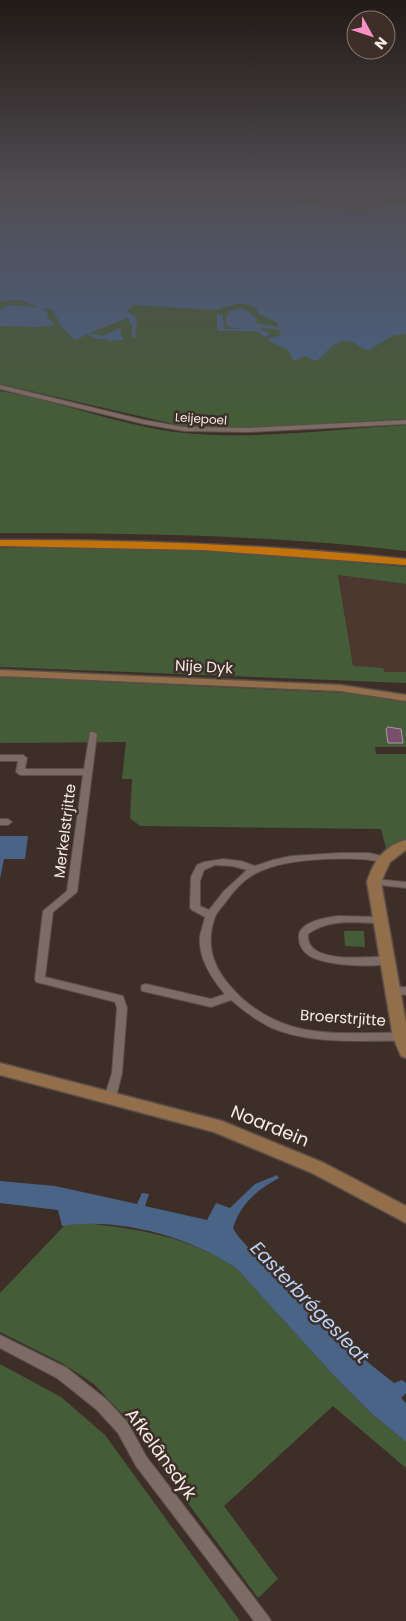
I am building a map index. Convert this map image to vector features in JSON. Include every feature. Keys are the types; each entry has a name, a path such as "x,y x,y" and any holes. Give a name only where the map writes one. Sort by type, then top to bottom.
{"highway":[{"path":"0,536 220,539 406,554"},
{"path":"0,543 190,545 276,549 406,562"}],"street":[{"name":"Leijepoel","path":"0,388 151,423 193,430 248,430 406,422"},
{"name":"Nije Dyk","path":"0,673 340,688 406,698"},
{"name":"Merkelstrjitte","path":"93,734 72,892 48,911 40,979 119,999 122,1008 116,1073 110,1098"},
{"path":"0,758 23,758 20,772 88,772"},
{"path":"406,844 390,852 383,860 374,882 387,960 400,991 400,1036 406,1052"},
{"name":"Broerstrjitte","path":"383,860 361,856 294,858 254,869 220,900 210,916 205,936 206,956 223,989 265,1019 298,1032 318,1035 400,1036"},
{"path":"210,916 195,908 196,874 200,868 209,863 229,862 241,863 254,869"},
{"path":"374,882 406,885"},
{"path":"380,920 328,920 312,925 303,933 305,945 317,958 332,960 387,960"},
{"path":"146,988 211,1003 232,996"},
{"name":"Noardein","path":"0,1069 190,1118 258,1141 318,1168 406,1215"},
{"name":"Afkelânsdyk","path":"0,1341 62,1373 102,1405 123,1428 141,1460 263,1621"}],"shaded area":[{"path":"338,575 406,584 406,672 383,672 383,668 353,667"}],"green space":[{"path":"0,266 406,266 406,419 264,427 187,427 0,384"},
{"path":"0,391 23,395 115,420 185,433 267,435 406,425 406,551 254,538 0,533"},
{"path":"82,547 222,550 406,567 406,584 338,575 353,666 383,668 384,672 406,672 406,683 0,667 0,548"},
{"path":"0,677 370,694 406,701 406,747 375,747 376,754 406,754 406,839 387,852 381,829 140,826 130,818 132,779 122,779 126,742 0,743"},
{"path":"344,931 364,931 365,947 345,946"},
{"path":"85,1223 165,1236 203,1250 238,1270 336,1378 371,1413 406,1442 406,1468 333,1406 224,1506 278,1579 258,1598 123,1415 94,1384 60,1362 0,1332 0,1293 65,1225"},
{"path":"0,1364 61,1397 105,1435 240,1621 0,1621"}],"water":[{"path":"0,266 406,266 406,334 394,335 369,350 363,349 350,341 341,341 332,346 315,361 305,356 294,361 288,350 269,341 268,339 281,335 279,330 239,329 228,326 225,322 229,311 240,308 246,310 258,320 255,323 278,327 277,322 260,315 255,307 240,303 215,310 134,305 127,311 137,318 135,338 132,338 132,326 128,318 89,333 102,336 121,328 121,336 124,339 104,341 109,339 96,339 88,334 75,340 62,328 52,309 41,308 47,311 48,319 55,323 53,325 37,327 0,326 0,310 7,305 39,307 19,300 0,301"},
{"path":"217,313 222,314 225,329 260,329 269,333 268,336 265,337 257,331 219,331 217,330"},
{"path":"0,836 28,836 25,859 4,859 0,879"},
{"name":"Easterbrégesleat","path":"277,1175 279,1178 264,1187 245,1204 233,1228 251,1250 292,1282 312,1309 372,1366 394,1383 402,1380 406,1383 406,1393 401,1398 406,1403 406,1442 371,1413 336,1378 238,1270 220,1258 177,1239 154,1232 107,1224 62,1226 58,1210 0,1203 0,1181 55,1186 137,1204 142,1193 149,1194 145,1206 207,1220 216,1203 230,1208 255,1184"}],"building":[{"path":"388,727 401,729 403,743 388,743 386,729"}]}
